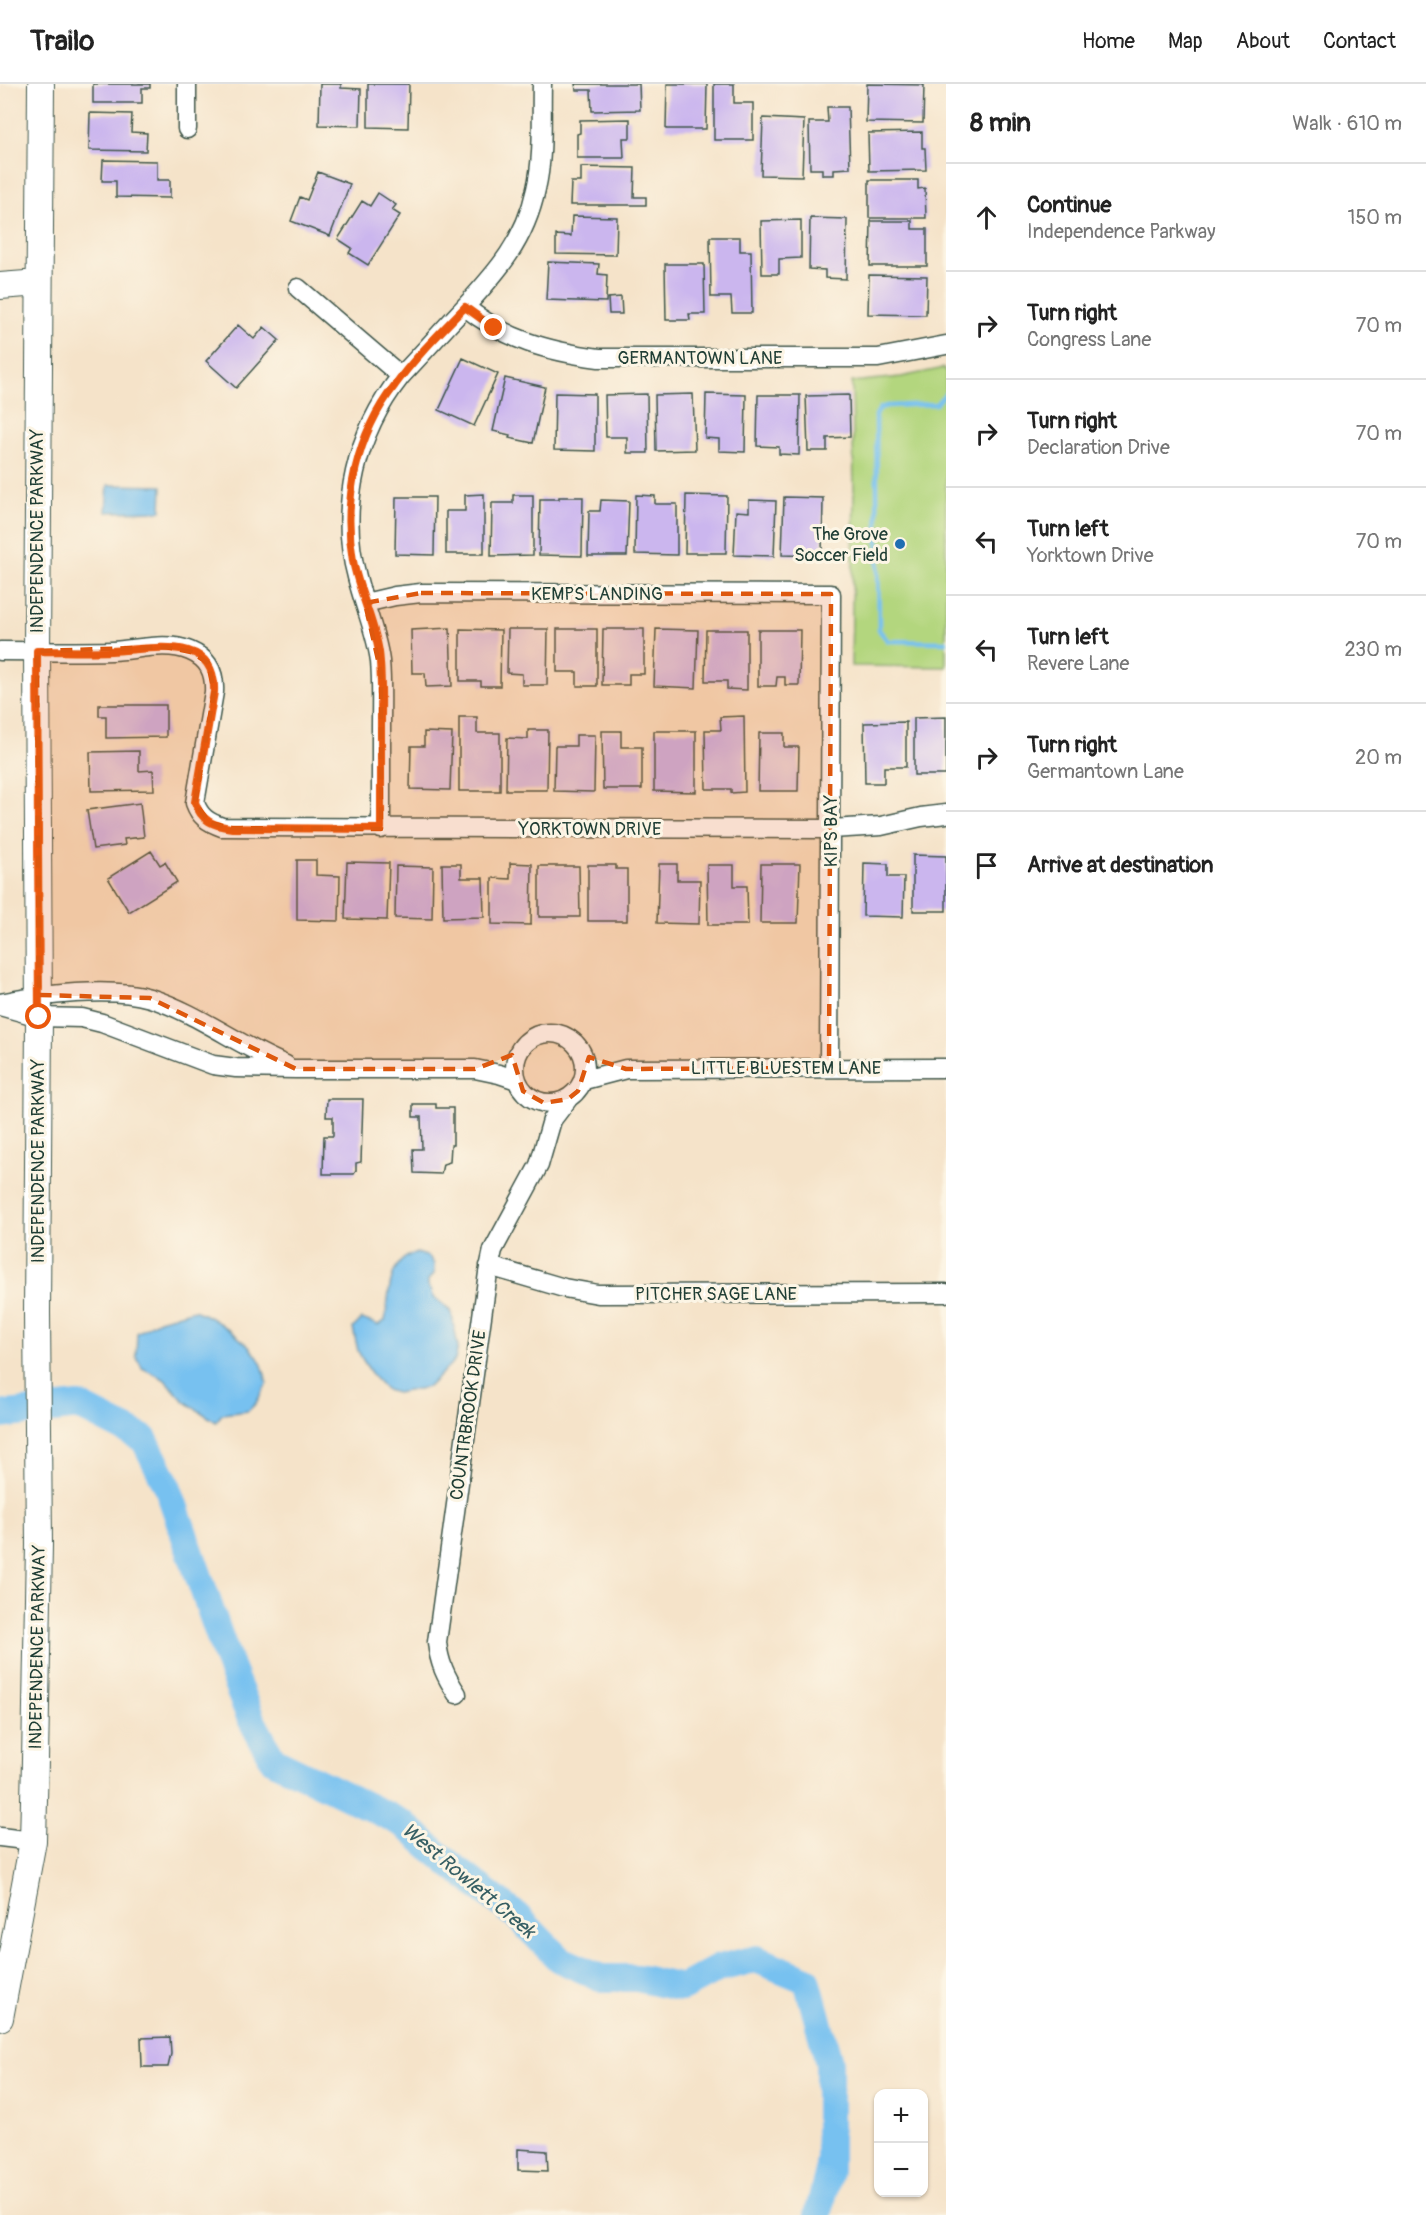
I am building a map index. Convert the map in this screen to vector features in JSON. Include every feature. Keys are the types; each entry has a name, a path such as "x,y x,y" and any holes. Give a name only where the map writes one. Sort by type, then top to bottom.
{"main road":[{"name":"INDEPENDENCE PARKWAY","path":"0,2018 33,1841 39,1545 37,651 41,84"},
{"path":"0,286 39,283"}],"street":[{"path":"187,84 187,129"},
{"path":"381,829 381,673 375,635 356,576 350,542 349,519 353,479 360,451 371,424 401,376 504,262 518,241 528,216 540,170 542,84"},
{"path":"298,288 401,376"},
{"name":"GERMANTOWN LANE","path":"465,307 494,328 527,344 563,353 599,358 878,358 946,345"},
{"name":"KEMPS LANDING","path":"365,603 421,593 831,594"},
{"name":"KIPS BAY","path":"829,1068 831,594"},
{"name":"YORKTOWN DRIVE","path":"37,651 177,648 192,652 208,663 215,681 214,692 195,802 198,812 210,823 232,828 831,829 864,828 946,814"},
{"path":"0,651 37,651"},
{"path":"0,1005 39,1006 128,994 150,998 264,1056 296,1069"},
{"path":"39,1006 102,1023 213,1065 236,1068 296,1069 475,1069 517,1080"},
{"path":"475,1069 495,1063 539,1034 550,1032 562,1034 572,1039 580,1047 585,1057 584,1080 578,1091 568,1099 556,1103 544,1103 533,1099 523,1091 514,1069 521,1047"},
{"name":"LITTLE BLUESTEM LANE","path":"580,1047 590,1058 626,1069"},
{"name":"LITTLE BLUESTEM LANE","path":"584,1080 626,1069 946,1068"},
{"path":"533,1099 544,1143"},
{"name":"COUNTRBROOK DRIVE","path":"457,1694 445,1675 439,1659 437,1642 482,1303 493,1250 539,1164 552,1120 568,1099"},
{"name":"PITCHER SAGE LANE","path":"489,1266 564,1288 598,1294 946,1293"},
{"path":"0,1837 33,1841"}],"highlighted area":[{"path":"421,593 831,594 829,1068 626,1069 589,1057 578,1091 568,1099 544,1103 523,1091 512,1055 475,1069 296,1069 150,998 39,995 37,651 165,647 191,652 208,663 214,692 195,803 210,823 232,828 381,829 381,673 365,603"}],"green space":[{"name":"The Grove Soccer Field","path":"944,368 946,372 946,667 851,666 854,492 852,382 901,377"}],"water":[{"path":"108,485 162,486 161,511 106,512"},
{"path":"417,1253 429,1257 434,1264 434,1274 428,1280 428,1286 434,1297 451,1311 458,1347 455,1360 428,1387 397,1393 386,1390 373,1376 358,1351 353,1328 362,1319 378,1325 385,1321 391,1280 395,1271 407,1257"},
{"path":"194,1310 231,1331 260,1361 267,1383 256,1403 248,1411 222,1414 216,1422 184,1401 164,1379 142,1368 136,1356 137,1333 159,1320"}],"building":[{"path":"93,84 150,84 150,88 142,88 142,103 93,103"},
{"path":"320,84 341,84 341,88 361,89 360,126 319,125"},
{"path":"368,84 409,84 408,128 368,127"},
{"path":"575,84 639,84 640,110 592,111 591,90 576,90"},
{"path":"667,84 707,84 706,129 666,129"},
{"path":"714,84 734,84 734,103 753,103 753,140 714,140"},
{"path":"867,84 924,85 923,123 866,122"},
{"path":"827,107 848,107 850,168 834,169 834,175 822,175 822,169 810,169 809,122 828,122"},
{"path":"90,113 132,114 131,132 147,133 146,151 89,150"},
{"path":"763,118 804,120 802,176 761,175"},
{"path":"630,119 630,138 623,138 624,158 577,158 577,134 580,133 580,120"},
{"path":"922,132 926,170 869,171 868,133"},
{"path":"103,160 157,161 157,180 170,180 170,198 116,197 116,181 102,181"},
{"path":"581,167 635,168 634,197 646,197 646,205 570,205 571,182 581,182"},
{"path":"318,172 350,184 330,236 291,221 300,197 307,200"},
{"path":"869,180 918,180 918,189 925,188 926,218 869,218"},
{"path":"378,193 396,205 392,210 400,215 368,265 349,253 352,248 338,239 362,201 370,206"},
{"path":"572,216 617,217 616,255 556,254 556,235 571,236"},
{"path":"810,218 847,219 846,279 825,278 825,270 809,269"},
{"path":"801,220 801,258 779,259 779,274 762,274 761,221"},
{"path":"871,221 912,221 912,229 927,229 927,266 870,266"},
{"path":"710,237 740,237 740,251 751,251 752,313 732,313 731,297 711,297"},
{"path":"548,262 599,264 598,274 607,275 606,302 546,300"},
{"path":"665,264 704,264 705,314 689,314 690,320 666,320"},
{"path":"869,275 927,276 926,315 868,314"},
{"path":"621,297 622,314 609,314 608,298"},
{"path":"238,325 254,339 264,327 279,340 236,388 206,361"},
{"path":"463,358 498,374 474,426 439,410"},
{"path":"505,378 545,387 533,443 509,438 510,435 493,431"},
{"path":"555,393 595,394 595,451 554,450"},
{"path":"647,394 648,453 627,453 627,437 606,437 605,395"},
{"path":"693,394 695,450 656,451 655,395"},
{"path":"706,394 746,395 745,452 719,451 719,439 705,438"},
{"path":"758,395 800,395 799,455 779,454 779,447 757,446"},
{"path":"849,395 850,437 827,438 827,451 808,451 806,396"},
{"path":"484,494 484,554 446,554 446,511 465,511 465,495"},
{"path":"513,495 533,495 533,555 491,556 492,503 513,503"},
{"path":"636,495 655,496 655,504 677,504 677,555 635,554"},
{"path":"686,495 727,496 726,553 685,553"},
{"path":"396,497 435,497 434,555 395,554"},
{"path":"559,497 583,497 582,556 539,555 540,499 559,499"},
{"path":"784,497 823,498 822,556 782,555"},
{"path":"601,500 629,501 627,556 588,556 589,511 600,511"},
{"path":"749,500 776,501 774,556 734,555 736,511 749,512"},
{"path":"450,628 452,686 426,687 425,673 412,673 411,630"},
{"path":"460,629 501,630 500,686 481,686 481,681 460,681"},
{"path":"508,629 548,629 547,685 522,685 522,674 507,673"},
{"path":"557,629 597,629 597,686 577,686 577,672 557,672"},
{"path":"603,629 644,629 644,674 629,674 629,685 602,685"},
{"path":"656,629 698,630 696,688 654,686"},
{"path":"706,630 747,630 747,690 727,689 727,681 705,681"},
{"path":"758,630 800,630 799,685 785,685 785,677 777,677 776,686 758,686"},
{"path":"99,705 166,705 166,737 106,738 106,716 99,716"},
{"path":"744,716 745,792 731,793 731,789 706,789 705,730 721,730 720,717"},
{"path":"459,717 477,717 477,733 500,733 500,791 459,791"},
{"path":"946,717 946,775 914,775 914,718"},
{"path":"906,722 906,767 884,767 884,783 865,783 864,723"},
{"path":"528,730 548,730 547,790 506,790 507,738 528,739"},
{"path":"602,731 621,731 621,747 642,747 642,789 603,789"},
{"path":"654,731 696,731 696,792 654,791"},
{"path":"424,732 452,733 450,790 410,789 411,746 424,746"},
{"path":"759,733 784,733 784,747 799,747 798,791 758,791"},
{"path":"576,735 595,735 594,792 554,791 555,746 576,746"},
{"path":"139,751 139,771 153,770 154,790 91,791 90,752"},
{"path":"140,803 144,837 124,839 125,845 93,849 87,810"},
{"path":"151,851 160,865 165,862 177,882 129,912 108,878"},
{"path":"913,855 946,856 946,911 913,911"},
{"path":"297,860 316,860 316,875 340,876 339,921 297,920"},
{"path":"347,862 389,863 387,920 345,919"},
{"path":"510,863 532,864 531,925 492,924 492,878 510,879"},
{"path":"864,863 888,864 888,877 904,877 903,917 863,916"},
{"path":"442,864 461,864 461,878 483,878 484,917 443,918"},
{"path":"659,864 677,864 677,880 700,880 699,924 657,923"},
{"path":"761,864 800,864 798,923 760,923"},
{"path":"588,865 616,865 616,869 627,869 627,921 588,921"},
{"path":"707,865 734,865 734,886 747,886 748,925 708,925"},
{"path":"396,866 433,867 432,919 395,918"},
{"path":"539,866 579,866 580,917 539,917"},
{"path":"327,1099 363,1099 361,1162 356,1163 354,1174 323,1174 324,1136 333,1136 333,1117 326,1117"},
{"path":"413,1104 436,1104 436,1108 453,1108 453,1145 451,1145 450,1162 443,1164 441,1174 414,1173 413,1149 422,1149 421,1117 413,1117"},
{"path":"170,2037 171,2054 168,2067 142,2067 141,2038"},
{"path":"518,2149 547,2151 548,2171 518,2170"}],"waterway":[{"path":"946,393 936,404 887,406 880,408 876,415 879,630 888,641 946,642"},
{"name":"West Rowlett Creek","path":"0,1415 79,1406 144,1439 167,1485 232,1672 251,1719 273,1760 404,1824 451,1865 517,1916 559,1959 602,1978 637,1978 682,1988 719,1968 756,1959 807,1980 829,2062 829,2171 818,2215"}],"place":[{"name":"The Grove Soccer Field","path":"900,544"}],"route":[{"path":"39,1017 37,651 114,651 165,647 192,652 208,663 215,681 213,704 195,792 195,802 198,812 210,823 232,828 381,829 381,673 375,635 359,587 350,542 349,519 353,479 364,440 388,395 401,376 465,307 494,328"}]}
